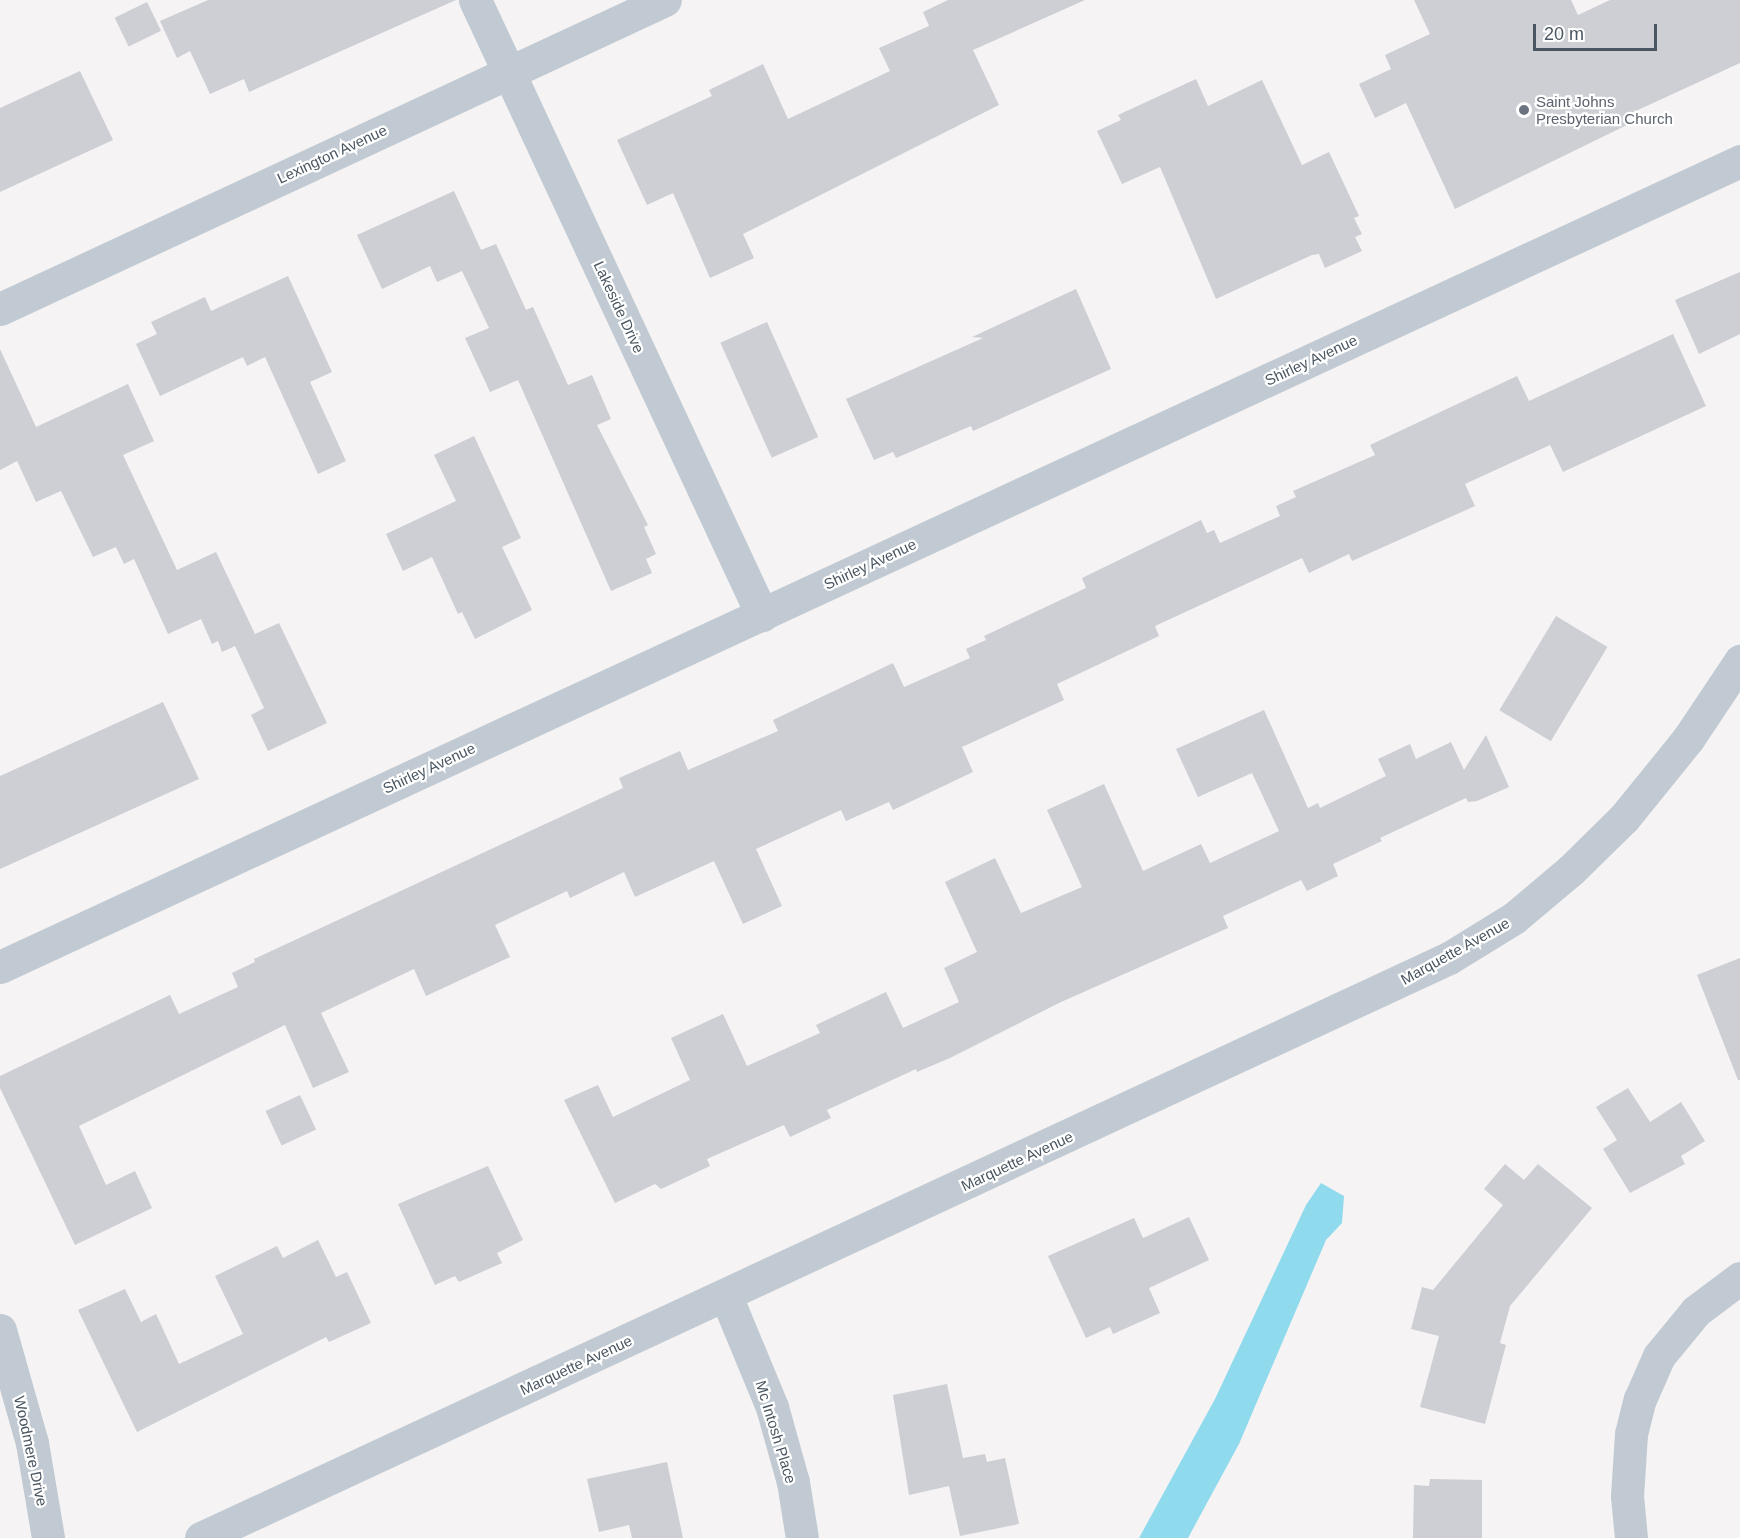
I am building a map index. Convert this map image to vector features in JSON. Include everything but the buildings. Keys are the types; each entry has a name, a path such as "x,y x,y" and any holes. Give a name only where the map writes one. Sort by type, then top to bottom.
{"street":[{"name":"Lakeside Drive","path":"476,0 762,615"},
{"name":"Lexington Avenue","path":"0,309 665,0"},
{"name":"Shirley Avenue","path":"0,967 1740,161"},
{"name":"Marquette Avenue","path":"201,1538 1360,1002 1449,958 1514,918 1624,818 1688,740 1740,661"},
{"path":"1631,1538 1628,1496 1631,1434 1640,1399 1659,1356 1696,1311 1740,1278"},
{"name":"Mc Intosh Place","path":"726,1296 772,1407 793,1482 802,1538"},
{"name":"Woodmere Drive","path":"0,1330 32,1443 48,1538"}],"water":[{"path":"1321,1183 1344,1196 1342,1223 1326,1240 1239,1444 1188,1538 1139,1538 1215,1399 1306,1205"}],"place":[{"name":"Saint Johns Presbyterian Church","path":"1524,110"}]}
